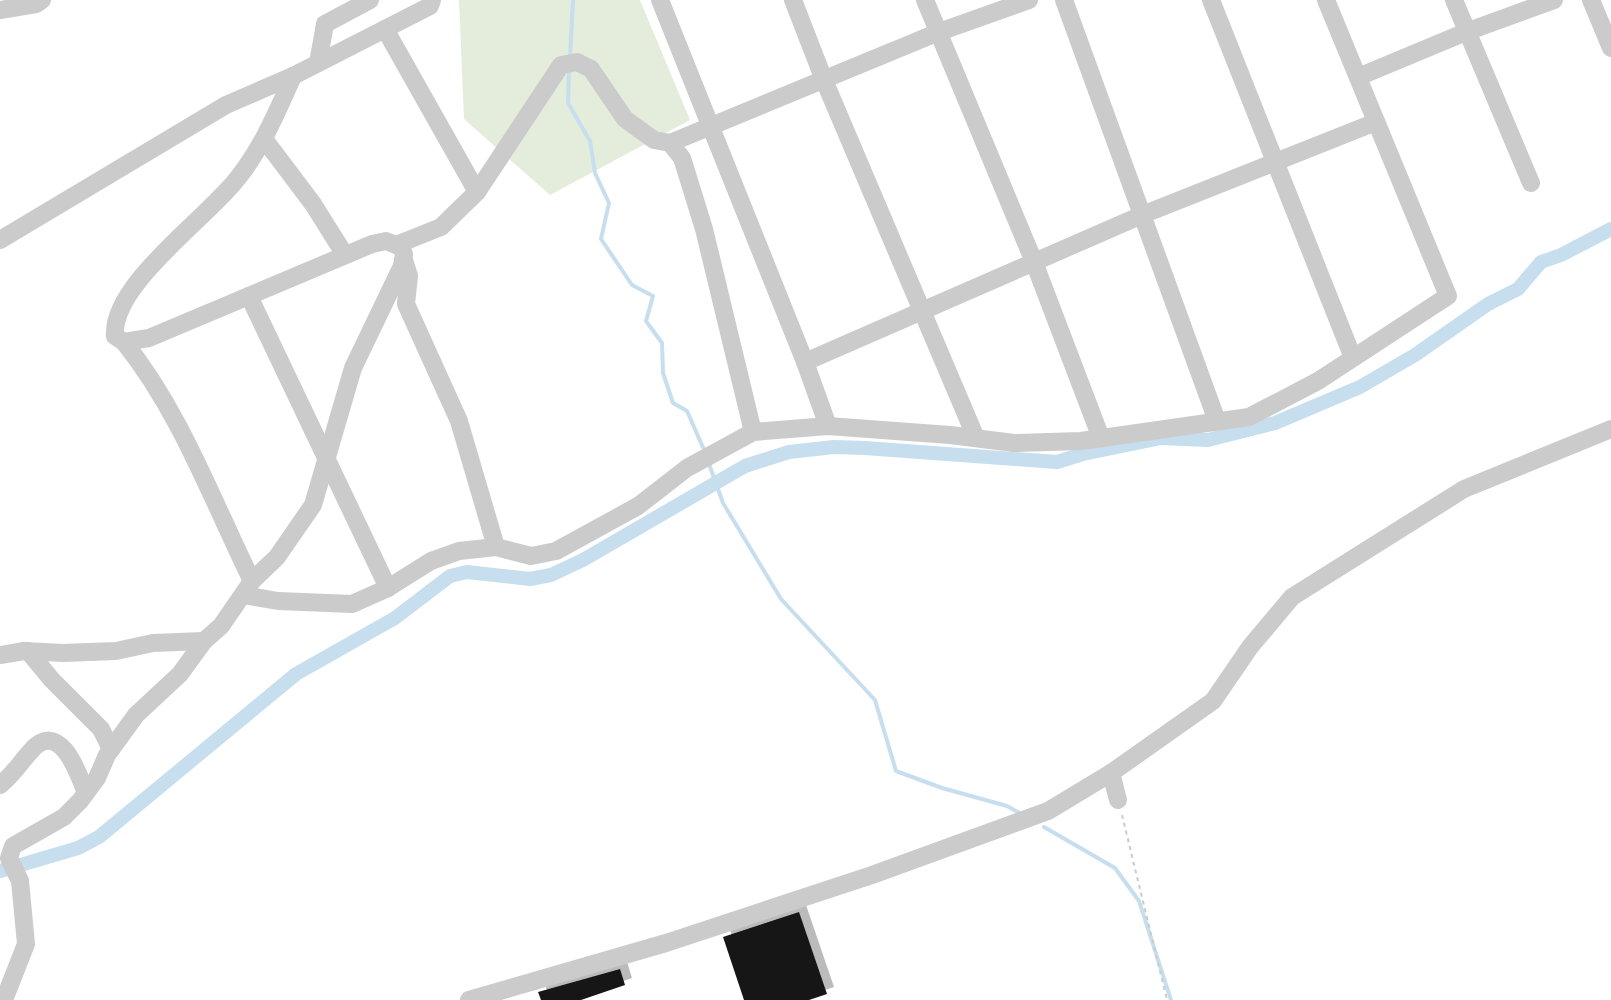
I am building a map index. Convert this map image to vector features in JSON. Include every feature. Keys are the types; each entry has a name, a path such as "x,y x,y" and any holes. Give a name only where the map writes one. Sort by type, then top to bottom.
{"street":[{"path":"0,10 36,4 42,0"},
{"path":"318,63 325,24 370,0"},
{"path":"0,240 226,105 293,76 430,6 432,0"},
{"path":"660,0 828,426"},
{"path":"793,0 976,438"},
{"path":"925,0 1034,262 1101,438"},
{"path":"400,251 441,227 477,192 569,63 591,69 625,119 654,140 670,143 939,32 1029,0"},
{"path":"1064,0 1217,421"},
{"path":"1211,0 1353,358"},
{"path":"293,76 264,139 237,179 128,292 114,322 115,336 124,342 149,373 174,414 248,588 278,601 352,604 388,588 431,561 459,551 496,547 531,556 556,551 638,506 687,468 753,432 828,426 1014,443 1101,438 1249,417 1318,381 1448,296 1326,0"},
{"path":"1454,0 1531,183"},
{"path":"1358,77 1554,0"},
{"path":"1591,0 1611,48"},
{"path":"385,29 477,192"},
{"path":"805,362 1142,215 1376,122"},
{"path":"264,139 313,204 345,255"},
{"path":"670,143 682,158 704,229 753,432"},
{"path":"124,342 149,338 345,255 386,241 400,251 409,276 406,304 459,421 496,547"},
{"path":"4,1000 26,944 20,881 9,858 13,846 64,817 86,793 111,749 136,715 180,674 204,641 221,626 248,588 277,557 313,505 353,368 402,266 400,251"},
{"path":"249,296 388,588"},
{"path":"469,1000 666,943 872,875 1048,811 1111,773 1213,701 1250,647 1292,597 1464,489 1611,429"},
{"path":"0,655 28,651 116,651 153,643 204,641"},
{"path":"28,651 101,729 111,749"},
{"path":"0,785 12,776 32,749 52,741 65,749 71,758 86,793"},
{"path":"1111,773 1118,800"}],"path":[{"path":"1118,800 1167,1000"}],"green space":[{"path":"459,0 640,0 690,120 550,195 464,119"}],"building":[{"path":"799,912 827,994 809,1000 744,1000 723,937"},
{"path":"620,969 625,985 581,1000 541,1000 538,992"}],"waterway":[{"path":"570,57 573,0"},
{"path":"569,70 568,103 590,141 595,173 609,203 601,239 632,285 653,296 646,321 662,343 663,373 673,403 687,411 705,452"},
{"path":"0,871 78,848 99,837 296,674 395,618 450,576 467,572 530,579 551,575 583,560 745,466 789,452 834,447 865,448 1057,462 1161,438 1208,440 1275,423 1360,387 1415,355 1488,304 1518,289 1541,262 1611,229"},
{"path":"708,461 723,503 781,599 875,700 896,771 1007,806 1023,815"},
{"path":"1044,827 1115,868 1139,901 1171,1000"}]}
